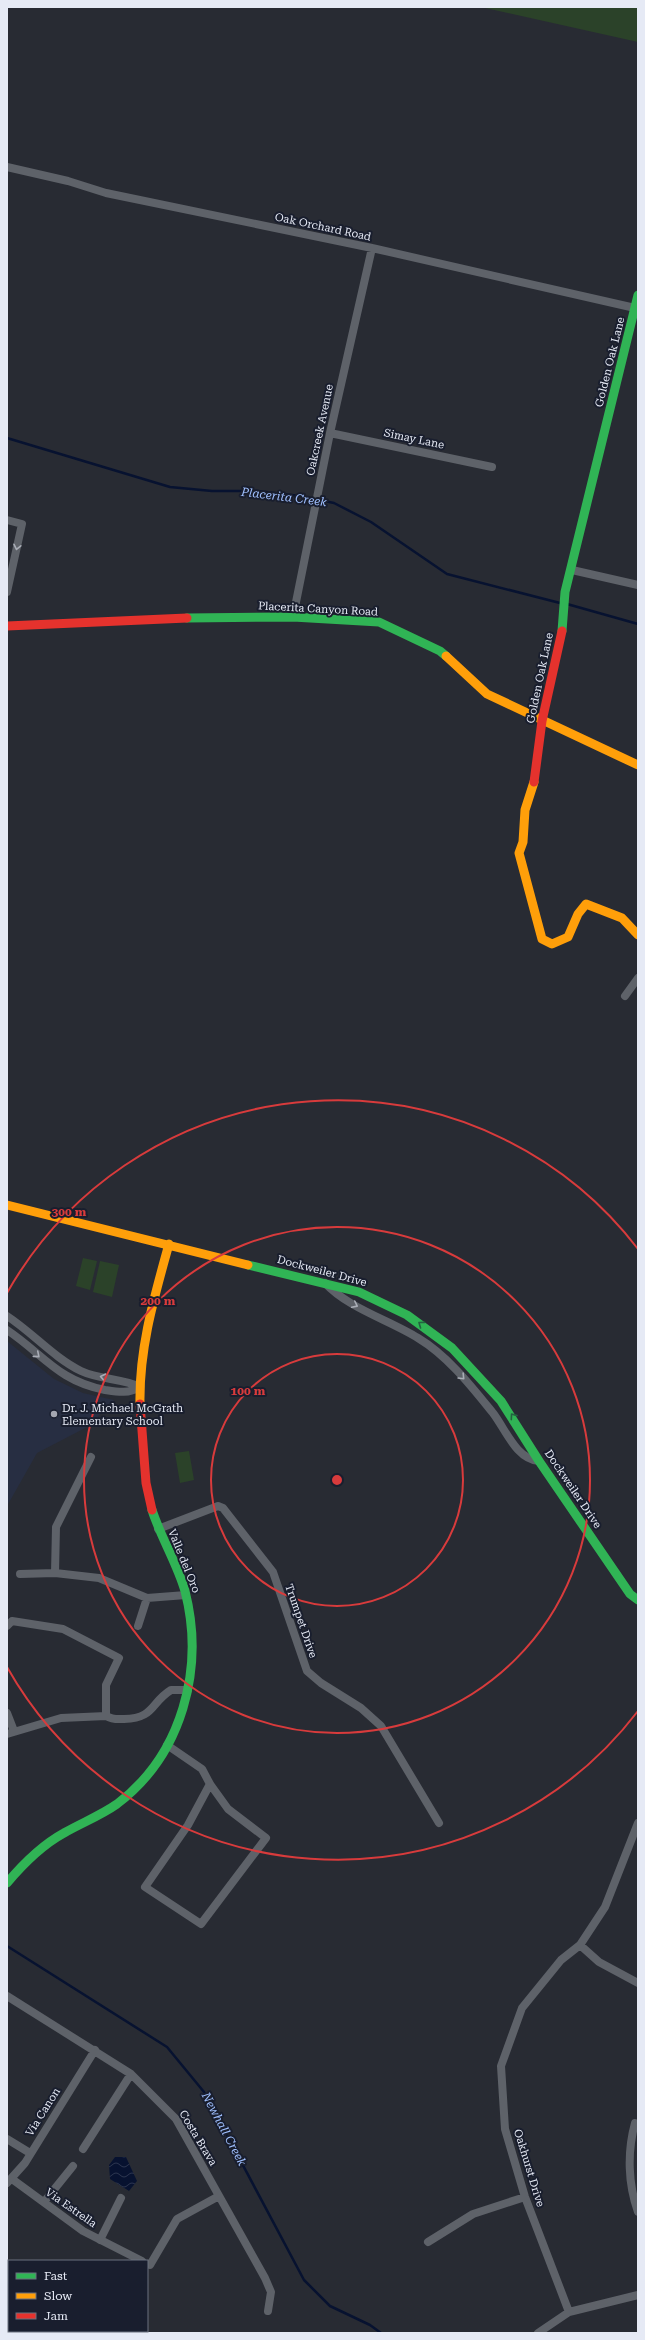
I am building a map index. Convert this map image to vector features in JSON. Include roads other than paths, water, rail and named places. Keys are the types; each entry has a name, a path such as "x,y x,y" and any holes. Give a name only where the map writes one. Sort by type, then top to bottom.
{"street":[{"name":"Oak Orchard Road","path":"7,167 68,181 106,193 372,248 636,308"},
{"name":"Oakcreek Avenue","path":"293,617 330,432 372,248"},
{"name":"Golden Oak Lane","path":"638,295 572,570 565,592 562,632 542,721 534,786 525,810 523,842 519,853 530,904 542,939 552,944 568,937 578,914 586,904 609,911 624,918 638,935"},
{"name":"Simay Lane","path":"330,432 492,467"},
{"path":"7,520 22,524 7,592"},
{"path":"572,570 638,585"},
{"name":"Placerita Canyon Road","path":"7,629 149,619 293,617 379,622 440,651 487,694 638,765"},
{"path":"625,996 638,978"},
{"name":"Dockweiler Drive","path":"7,1205 359,1292 389,1305 413,1318 447,1344 497,1395 531,1442 540,1462 630,1594 638,1600"},
{"name":"Valle del Oro","path":"7,1883 16,1871 47,1844 116,1803 150,1770 167,1745 180,1717 188,1690 193,1646 191,1618 186,1595 150,1507 146,1483 140,1387 142,1353 149,1314 169,1244"},
{"path":"324,1283 343,1299 385,1319 435,1350 476,1392 500,1422 521,1453 529,1460 540,1462"},
{"path":"7,1316 63,1362 83,1372 130,1382 140,1387"},
{"path":"7,1330 46,1363 79,1383 120,1393 130,1393 140,1387"},
{"path":"55,1573 56,1527 91,1457"},
{"name":"Trumpet Drive","path":"158,1528 218,1506 223,1508 273,1572 307,1670 321,1683 361,1708 381,1726 439,1823"},
{"path":"20,1574 55,1573 99,1578 147,1598 186,1595"},
{"path":"138,1626 147,1598"},
{"path":"7,1626 12,1621 63,1629 119,1658 106,1685 106,1716"},
{"path":"7,1713 11,1732 60,1718 106,1716 112,1720 138,1718 148,1713 171,1690 188,1690"},
{"path":"167,1745 202,1769 210,1784 228,1809 266,1838 201,1924 145,1888 188,1825 210,1784"},
{"name":"Oakhurst Drive","path":"569,2312 525,2197 505,2129 501,2066 522,2008 561,1960 580,1945 605,1907 638,1823"},
{"path":"580,1945 599,1962 638,1983"},
{"name":"Costa Brava","path":"7,1996 131,2074 176,2119 265,2278 271,2292 268,2311"},
{"name":"Via Canon","path":"10,2181 30,2153 95,2050"},
{"path":"83,2149 131,2074"},
{"path":"635,2123 630,2142 631,2176 638,2212"},
{"path":"7,2139 30,2153"},
{"path":"44,2202 73,2166"},
{"name":"Via Estrella","path":"10,2181 44,2202 83,2231 140,2260"},
{"path":"148,2264 150,2265 176,2219 219,2196"},
{"path":"428,2242 473,2214 525,2197"},
{"path":"100,2240 121,2198"},
{"path":"538,2333 569,2312 638,2295"}],"water":[{"path":"115,2157 126,2157 137,2181 129,2191 110,2179 109,2165"}],"waterway":[{"name":"Placerita Creek","path":"7,438 170,487 212,491 257,491 300,496 334,503 371,522 447,574 560,603"},
{"name":"Placerita Creek","path":"567,604 638,624"},
{"name":"Newhall Creek","path":"7,1946 167,2047 204,2092 304,2280 330,2306 370,2325 381,2333"}],"place":[{"name":"Dr. J. Michael McGrath Elementary School","path":"54,1414"}]}
